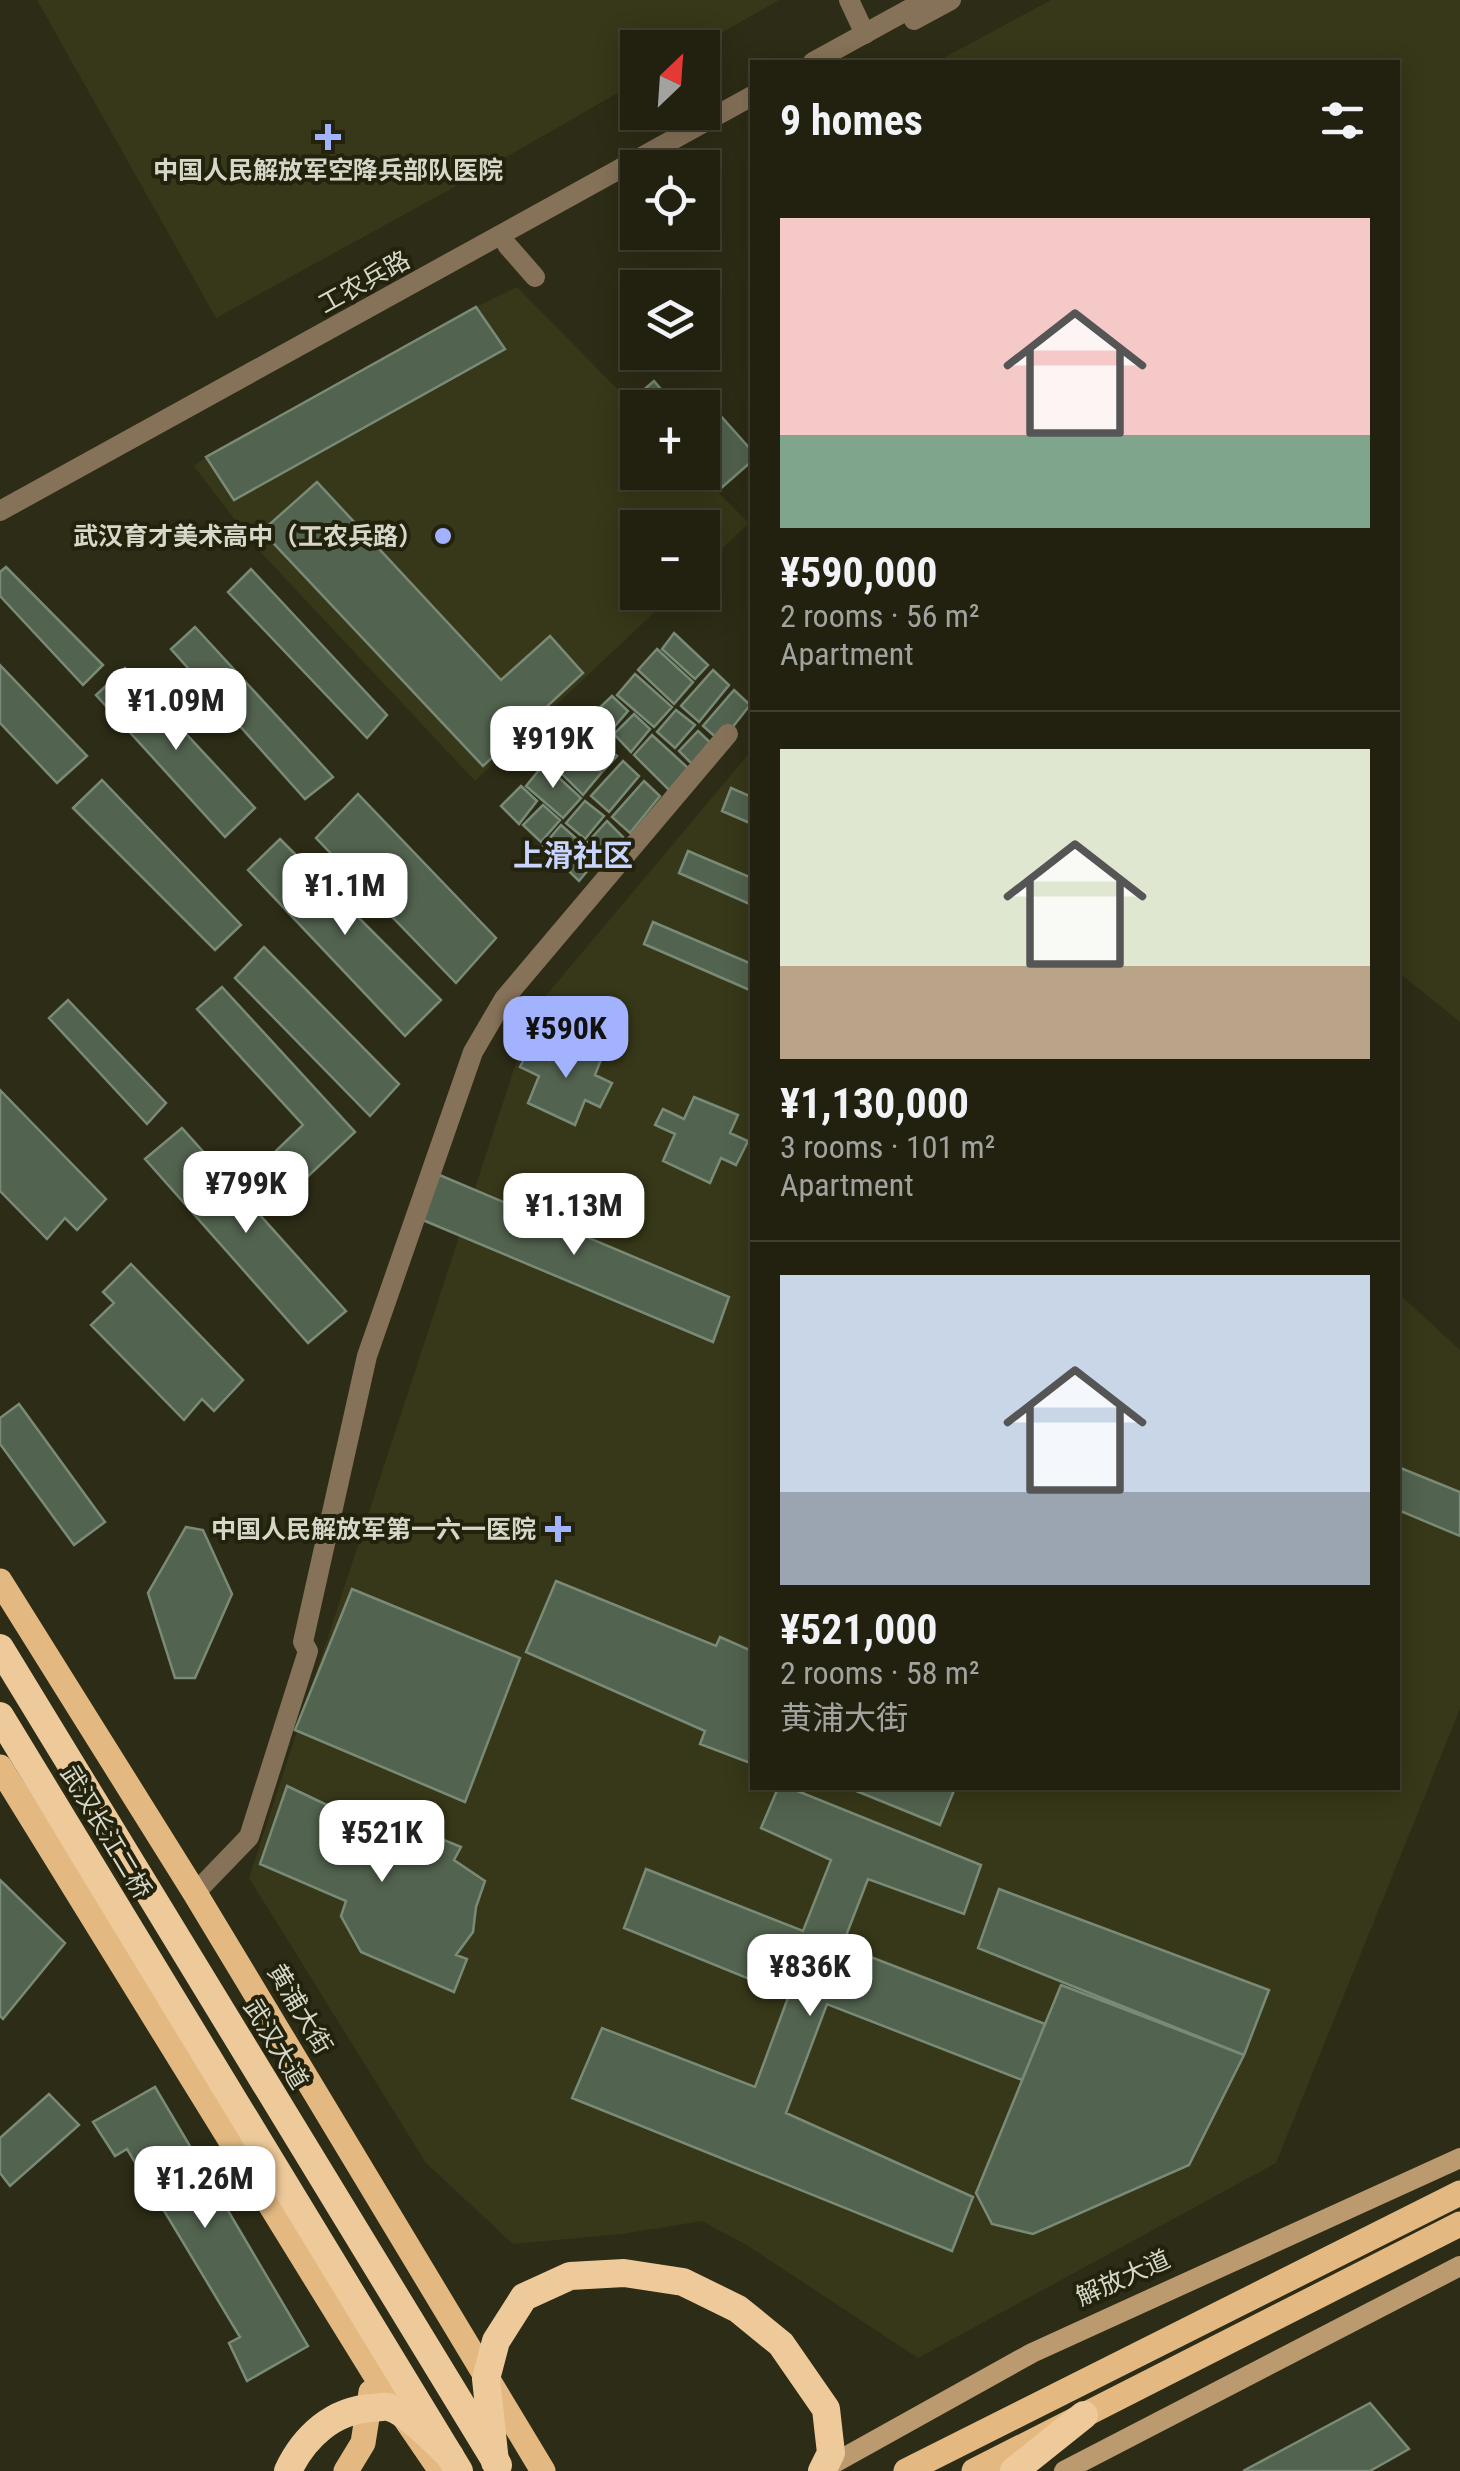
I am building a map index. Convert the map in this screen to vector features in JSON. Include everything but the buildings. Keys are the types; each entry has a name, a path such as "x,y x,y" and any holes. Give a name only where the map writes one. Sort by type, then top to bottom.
{"highway":[{"name":"武汉大道","path":"0,1648 498,2466"},
{"name":"武汉长江二桥","path":"0,1716 450,2466"},
{"path":"498,2466 486,2378 496,2341 524,2297 570,2276 624,2273 683,2282 738,2309 781,2344 826,2409 831,2452 821,2471"},
{"path":"288,2471 325,2422 356,2408 389,2407 410,2420 450,2466"},
{"path":"1014,2471 1084,2415"}],"main road":[{"name":"黄浦大街","path":"0,1581 195,1892 544,2471"},
{"path":"0,1767 374,2373 450,2466"},
{"name":"解放大道","path":"821,2471 1032,2353 1460,2158"},
{"path":"906,2471 1460,2193"},
{"path":"974,2471 1460,2224"},
{"path":"1064,2471 1460,2266"},
{"path":"346,2471 363,2444 374,2373"}],"street":[{"path":"849,0 864,34"},
{"path":"817,60 926,0"},
{"path":"842,60 951,0"},
{"name":"工农兵路","path":"0,512 750,97"},
{"path":"680,150 750,111"},
{"name":"工农兵路","path":"0,526 620,183"},
{"path":"507,245 535,277"},
{"path":"195,1892 249,1838 308,1651 303,1642 367,1356 472,1052 504,998 728,734"}],"shaded area":[{"name":"中国人民解放军空降兵部队医院","path":"37,0 779,0 720,34 720,30 620,30 620,92 216,318"},
{"path":"1051,0 1460,0 1460,1022 1400,974 1400,60 940,60"},
{"name":"武汉育才美术高中（工农兵路）","path":"517,287 620,392 620,490 716,490 749,523 720,551 720,510 620,510 620,610 657,610 475,781 254,545 194,466"},
{"name":"中国人民解放军第一六一医院","path":"750,752 750,1790 1400,1790 1400,1295 1460,1350 1460,1709 1276,2163 918,2358 748,2246 702,2221 622,2234 513,2244 426,2163 249,1878 533,1011"}],"place":[{"name":"中国人民解放军空降兵部队医院","path":"328,137"},
{"name":"武汉育才美术高中（工农兵路）","path":"443,536"},
{"name":"中国人民解放军第一六一医院","path":"558,1529"}],"district":[{"name":"上滑社区","path":"573,855"}]}
